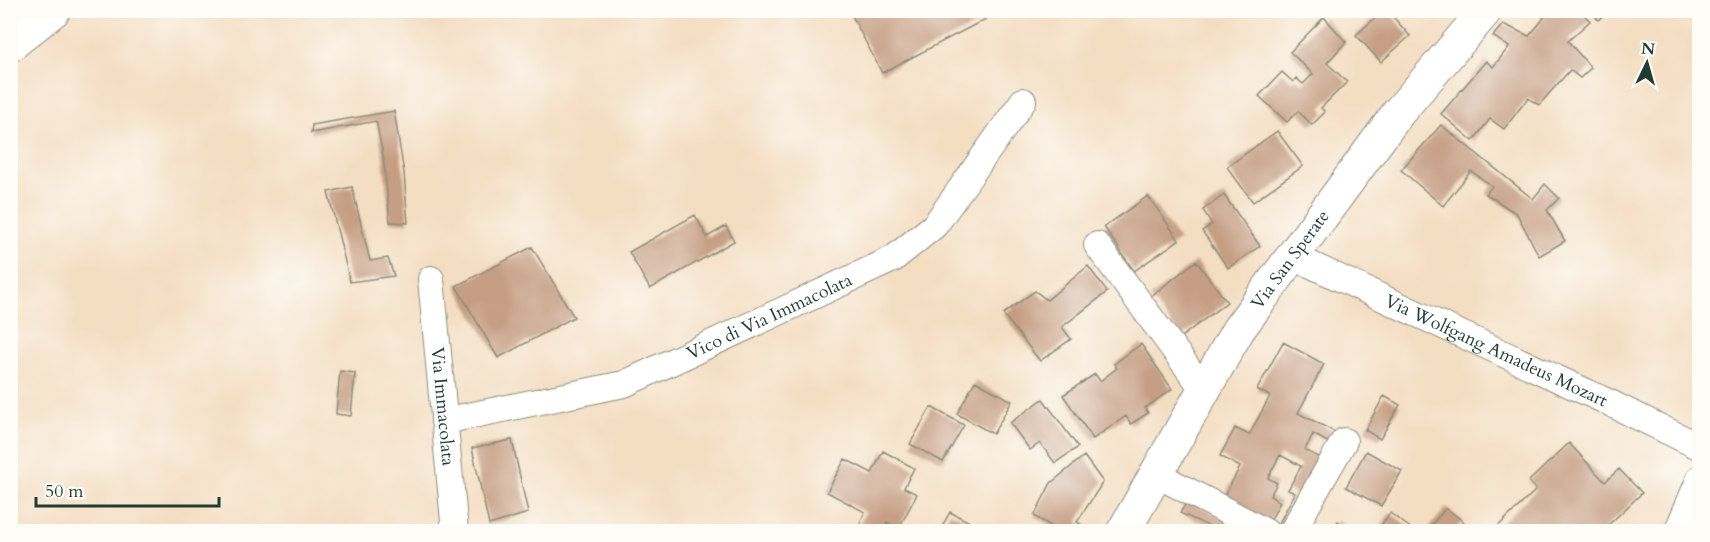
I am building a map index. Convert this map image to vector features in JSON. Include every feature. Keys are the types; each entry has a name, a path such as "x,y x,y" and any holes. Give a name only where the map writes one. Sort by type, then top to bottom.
{"street":[{"path":"10,45 54,10"},
{"name":"Via San Sperate","path":"1123,531 1238,330 1398,113 1486,10"},
{"name":"Vico di Via Immacolata","path":"444,421 624,384 893,259 935,225 1023,101"},
{"path":"1097,245 1204,390"},
{"name":"Via Wolfgang Amadeus Mozart","path":"1292,256 1610,402 1700,447"},
{"name":"Via Immacolata","path":"430,279 455,531"},
{"path":"1292,531 1344,441"},
{"path":"1156,474 1266,531"},
{"path":"1677,531 1700,478"}],"building":[{"path":"849,10 981,10 986,19 882,73"},
{"path":"1384,10 1387,10 1410,36 1381,62 1356,35"},
{"path":"1534,10 1580,10 1590,21 1568,41 1591,68 1580,78 1570,70 1539,105 1528,98 1504,129 1490,119 1473,141 1441,114 1486,61 1493,67 1509,47 1493,36 1503,24 1529,36 1544,18"},
{"path":"1591,10 1611,10 1598,20"},
{"path":"1324,17 1346,42 1327,63 1347,82 1321,108 1325,112 1312,125 1298,111 1287,122 1259,96 1282,72 1293,82 1296,78 1303,84 1313,74 1290,52"},
{"path":"394,111 404,173 408,223 390,222 383,155 376,121 311,133 312,125"},
{"path":"1441,125 1533,199 1545,184 1559,198 1547,210 1565,241 1539,256 1517,214 1486,194 1492,186 1471,171 1443,206 1401,170"},
{"path":"1277,131 1303,166 1253,202 1227,167"},
{"path":"352,187 370,261 388,258 394,276 350,282 328,192"},
{"path":"1224,195 1260,246 1228,268 1202,231 1212,224 1203,210"},
{"path":"1148,196 1179,240 1134,271 1104,227"},
{"path":"695,215 707,237 726,226 734,241 650,289 629,252"},
{"path":"532,247 574,317 498,358 456,286"},
{"path":"1196,261 1227,302 1181,337 1150,297"},
{"path":"1088,266 1107,292 1062,327 1071,339 1040,361 1003,314 1035,291 1047,300"},
{"path":"1283,342 1324,364 1298,413 1339,434 1333,445 1313,434 1305,450 1324,460 1284,531 1277,527 1295,493 1288,490 1301,466 1280,455 1268,478 1277,483 1270,496 1280,502 1269,523 1223,498 1240,467 1220,456 1235,428 1249,435 1270,396 1257,390"},
{"path":"1141,344 1172,389 1145,408 1148,413 1131,424 1126,416 1093,439 1063,395 1095,374 1100,381 1117,368 1114,364"},
{"path":"340,371 355,373 351,416 336,414"},
{"path":"975,381 1012,401 993,434 957,414"},
{"path":"1384,396 1400,405 1380,439 1365,430"},
{"path":"1043,399 1078,447 1055,463 1040,443 1030,450 1010,423"},
{"path":"931,407 964,425 943,462 910,444"},
{"path":"512,440 528,513 489,525 472,448"},
{"path":"1569,443 1605,482 1619,469 1642,493 1601,532 1559,532 1557,528 1553,532 1492,532 1536,490 1529,481"},
{"path":"883,451 914,468 904,488 917,494 899,528 887,522 882,532 870,532 859,526 865,512 827,492 845,459 872,473"},
{"path":"1366,451 1402,471 1381,506 1346,487"},
{"path":"1084,456 1103,482 1077,522 1094,532 1061,532 1034,516 1051,483"},
{"path":"1188,500 1250,532 1216,532 1217,530 1180,513"},
{"path":"1446,508 1464,522 1451,532 1425,532"},
{"path":"950,512 983,529 981,532 939,532"},
{"path":"1390,513 1416,532 1385,532 1379,528"},
{"path":"1338,521 1353,532 1330,532"}]}
